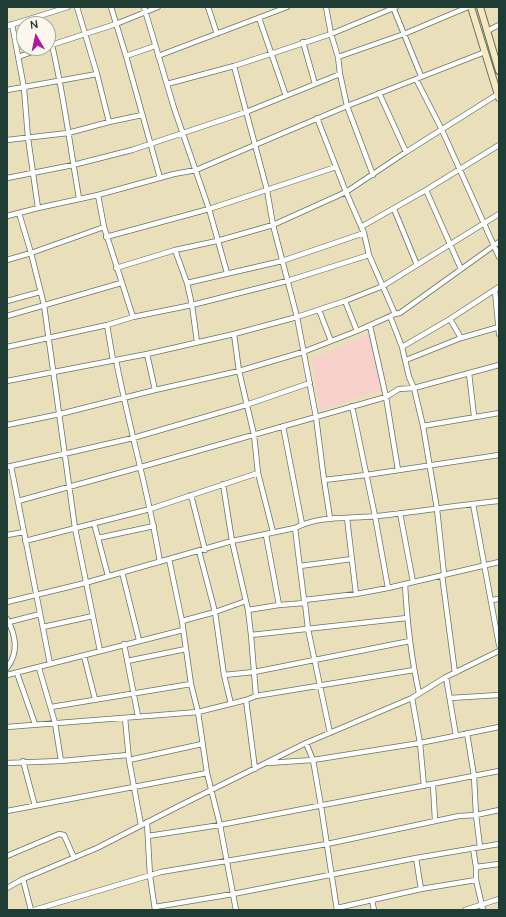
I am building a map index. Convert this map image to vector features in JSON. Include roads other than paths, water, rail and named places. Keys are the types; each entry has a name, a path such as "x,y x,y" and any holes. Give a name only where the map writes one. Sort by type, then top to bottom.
{"street":[{"path":"16,49 9,25 68,7"},
{"path":"77,7 97,74 109,122"},
{"path":"111,7 160,178"},
{"path":"56,43 116,24 144,10 158,7"},
{"path":"208,7 216,34"},
{"path":"158,56 287,7"},
{"path":"326,7 331,34 338,57 347,106 373,175"},
{"path":"167,84 234,66 331,34 394,7 418,78 499,257"},
{"path":"116,268 175,250 218,241 273,225 346,192 406,152 498,96 470,7 404,34 338,57"},
{"path":"480,7 499,71"},
{"path":"144,10 209,209 227,273"},
{"path":"259,18 286,96"},
{"path":"487,31 499,25"},
{"path":"303,42 315,84"},
{"path":"126,56 155,46"},
{"path":"7,216 196,170 317,118 485,52"},
{"path":"18,56 24,88 28,138 38,208"},
{"path":"53,56 60,81 79,198"},
{"path":"234,66 256,145 267,190 273,225 297,317 316,417 330,518"},
{"path":"7,90 97,74"},
{"path":"7,178 73,165 150,144 246,112 340,74"},
{"path":"379,93 406,152"},
{"path":"7,140 68,133 142,115"},
{"path":"317,118 364,234 369,255 383,286 406,360 409,377 414,388 423,426 437,509 443,575 455,673"},
{"path":"361,227 426,190 499,145"},
{"path":"106,238 209,209 336,167"},
{"path":"426,190 461,269"},
{"path":"98,195 106,238 133,317"},
{"path":"394,209 417,265"},
{"path":"19,213 44,305 75,528 100,651"},
{"path":"7,381 147,354 234,334 319,310 383,286 499,214"},
{"path":"7,260 104,227"},
{"path":"187,283 282,261 364,234"},
{"path":"7,425 60,414 155,390 240,371 303,352 400,313 499,242"},
{"path":"175,250 187,283 192,305 197,342"},
{"path":"7,347 107,325 133,317 192,305 288,281 369,255"},
{"path":"7,316 121,283"},
{"path":"402,347 450,319 497,288"},
{"path":"497,288 499,334"},
{"path":"7,301 40,292"},
{"path":"345,301 357,331"},
{"path":"319,310 331,341"},
{"path":"450,319 461,338"},
{"path":"107,325 141,467 160,562"},
{"path":"370,326 386,397 398,470"},
{"path":"406,360 461,338 498,327"},
{"path":"234,334 246,405 254,435 258,473 273,532"},
{"path":"147,354 155,390"},
{"path":"18,501 386,397 399,390 414,388 499,365"},
{"path":"469,374 474,416"},
{"path":"50,664 18,501 9,467 133,438 246,405 310,383"},
{"path":"352,406 375,516 388,588"},
{"path":"423,426 474,416 499,413"},
{"path":"283,426 302,524"},
{"path":"324,480 499,455"},
{"path":"25,541 150,509 258,473"},
{"path":"223,484 232,541 248,610 256,696"},
{"path":"191,495 205,550"},
{"path":"7,602 205,550 232,541 266,535 273,532 295,528 302,524 330,518 375,516 499,501"},
{"path":"473,504 499,645"},
{"path":"400,513 413,582"},
{"path":"347,518 356,594"},
{"path":"94,523 108,576"},
{"path":"98,538 154,526"},
{"path":"295,528 308,629 330,733"},
{"path":"7,535 24,532"},
{"path":"266,535 279,605"},
{"path":"199,551 215,612 224,675 231,704"},
{"path":"169,559 182,621 207,773 220,825 236,910"},
{"path":"300,566 352,559"},
{"path":"248,610 388,588 499,562"},
{"path":"122,572 138,640"},
{"path":"405,584 407,618 414,670 419,693"},
{"path":"491,600 499,599"},
{"path":"182,621 215,612 246,601"},
{"path":"7,668 16,650 8,621 40,614"},
{"path":"43,627 93,616"},
{"path":"251,636 407,618"},
{"path":"7,675 84,656 138,640 183,630"},
{"path":"224,675 254,672 410,640"},
{"path":"124,644 138,716"},
{"path":"127,661 186,649"},
{"path":"7,888 23,879 74,858 306,743 412,698 446,677 499,651"},
{"path":"84,656 95,699"},
{"path":"39,668 55,723 61,761"},
{"path":"7,727 198,712 256,696 414,670"},
{"path":"17,673 35,724"},
{"path":"446,677 456,736"},
{"path":"51,707 192,684"},
{"path":"450,698 499,695"},
{"path":"412,698 420,744 424,786"},
{"path":"246,700 255,769"},
{"path":"125,718 128,757 141,825"},
{"path":"264,764 312,760 420,744 499,727"},
{"path":"467,733 474,776 476,815 480,847"},
{"path":"306,743 312,760 321,806 337,909 421,889 476,880"},
{"path":"7,763 23,761 61,761 128,757 202,744"},
{"path":"23,761 34,806"},
{"path":"148,836 220,825 433,785 499,771"},
{"path":"7,811 207,773"},
{"path":"433,785 435,820"},
{"path":"34,910 161,872 327,844 435,820 476,815 499,810"},
{"path":"147,822 150,876 155,909 331,874 499,844"},
{"path":"7,856 59,834 64,835 74,858"},
{"path":"473,848 476,867 476,880 483,908"},
{"path":"416,858 421,889"},
{"path":"476,867 499,864"},
{"path":"23,879 31,910"},
{"path":"465,910 483,908 499,899"},
{"path":"372,900 374,910"}]}
